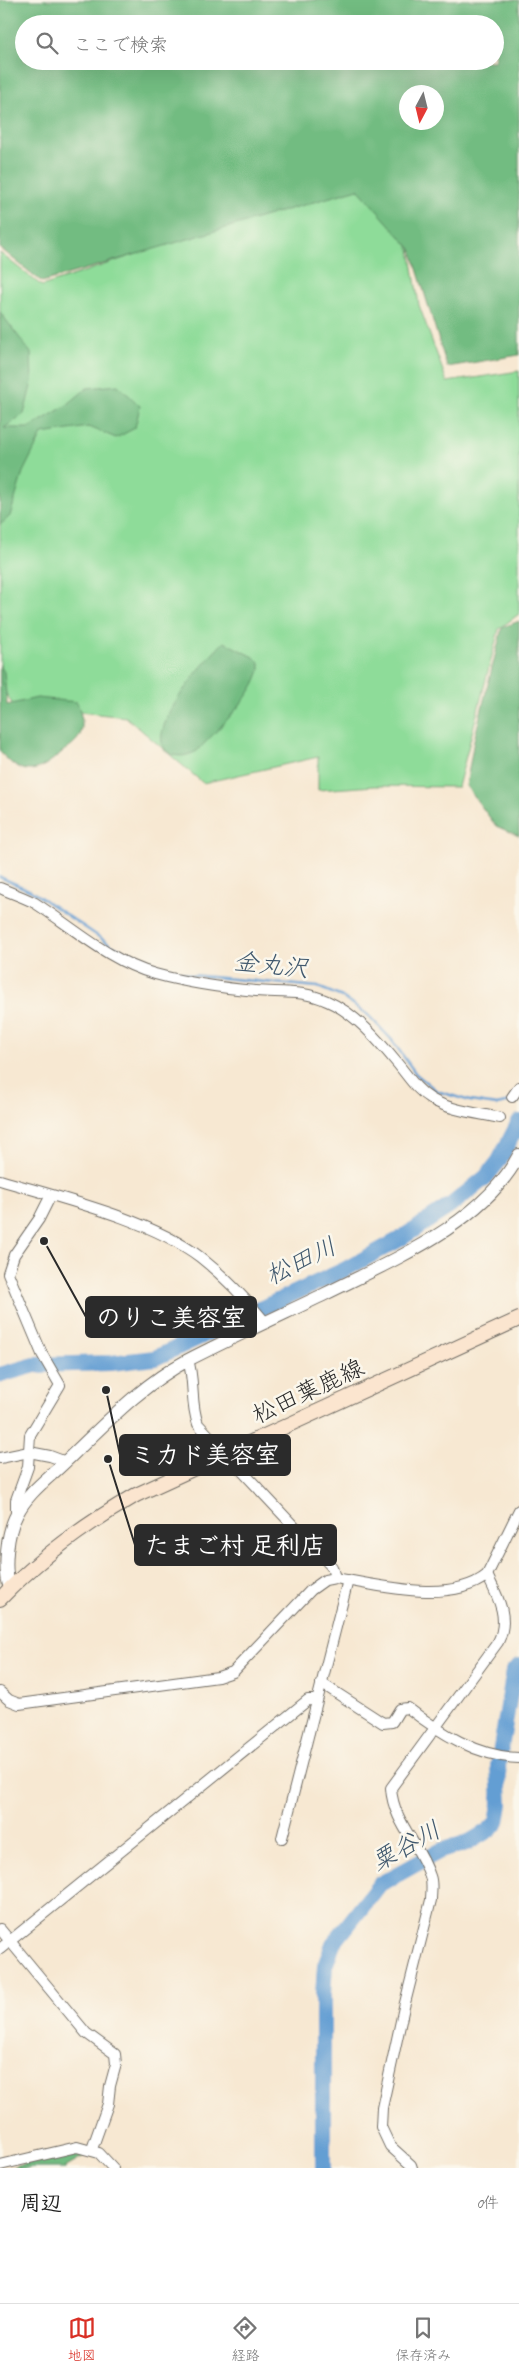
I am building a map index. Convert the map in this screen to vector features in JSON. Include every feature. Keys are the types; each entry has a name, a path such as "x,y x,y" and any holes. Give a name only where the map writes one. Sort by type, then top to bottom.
{"main road":[{"name":"松田葉鹿線","path":"0,1599 42,1558 108,1511 136,1495 519,1319"}],"street":[{"path":"0,888 33,902 110,955 134,967 192,982 250,990 296,993 329,1001 358,1021 399,1065 410,1081 431,1099 466,1111 500,1118"},
{"path":"512,1097 519,1087"},
{"path":"16,1514 31,1494 128,1401 161,1376 188,1360 378,1268 449,1226 469,1212 496,1188 519,1155"},
{"path":"0,1180 127,1219 176,1242 198,1256 214,1270 245,1298 265,1322"},
{"path":"10,1588 6,1564 11,1530 16,1514 16,1500 27,1473 33,1429 60,1385 42,1354 8,1273 14,1255 39,1219 51,1195"},
{"path":"188,1360 194,1382 192,1410 198,1424 332,1568 336,1578"},
{"path":"0,1458 29,1452 50,1456 66,1462"},
{"path":"0,1692 9,1700 19,1704 218,1678 233,1672 311,1590 325,1580 336,1578 429,1591 447,1590 470,1585 487,1575 519,1510"},
{"path":"412,2168 412,2165 390,2146 380,2127 382,2108 431,1900 432,1888 428,1872 394,1808 391,1788 498,1642 504,1630 504,1617 487,1575"},
{"path":"282,1838 348,1580"},
{"path":"321,1682 383,1723 392,1722 404,1707 435,1729 492,1755 519,1758"},
{"path":"0,1949 308,1700 316,1700"},
{"path":"0,1929 86,2033 115,2054 116,2064 110,2086 108,2104 92,2149"},
{"path":"0,2165 77,2147 92,2149 105,2158 113,2168"}],"green space":[{"path":"0,0 519,0 519,355 447,367 411,249 358,189 42,282 0,248"},
{"path":"361,182 410,249 419,305 447,382 519,371 519,614 499,629 458,787 374,786 318,790 318,757 203,783 126,717 13,705 0,684 0,253 42,286 284,204"},
{"path":"0,312 31,353 32,382 24,414 4,428 29,428 67,405 87,388 118,385 140,406 135,428 116,438 89,427 42,434 23,472 10,516 0,525"},
{"path":"519,621 519,836 496,826 466,786 474,740 502,628"},
{"path":"224,642 254,657 260,663 259,673 254,685 236,710 197,751 184,756 171,754 163,745 162,732 168,715 191,679"},
{"path":"0,665 4,672 7,705 37,698 77,702 82,724 81,732 73,744 46,765 31,770 24,769 16,766 0,752"},
{"path":"87,2155 65,2168 13,2168 16,2165"}],"waterway":[{"name":"金丸沢","path":"0,877 31,891 114,947 150,962 191,975 318,987 342,997 368,1015 391,1039 416,1074 437,1091 470,1101 497,1105 519,1100"},
{"name":"松田川","path":"0,1375 35,1365 111,1363 155,1358 344,1270 400,1239 450,1206 486,1177 499,1161 519,1122"},
{"name":"粟谷川","path":"323,2168 323,1995 325,1966 333,1944 380,1884 440,1851 469,1842 489,1830 497,1822 500,1804 498,1766 514,1670 519,1666"}],"place":[{"name":"のりこ美容室","path":"44,1241"},
{"name":"ミカド美容室","path":"106,1390"},
{"name":"たまご村 足利店","path":"108,1459"}]}
